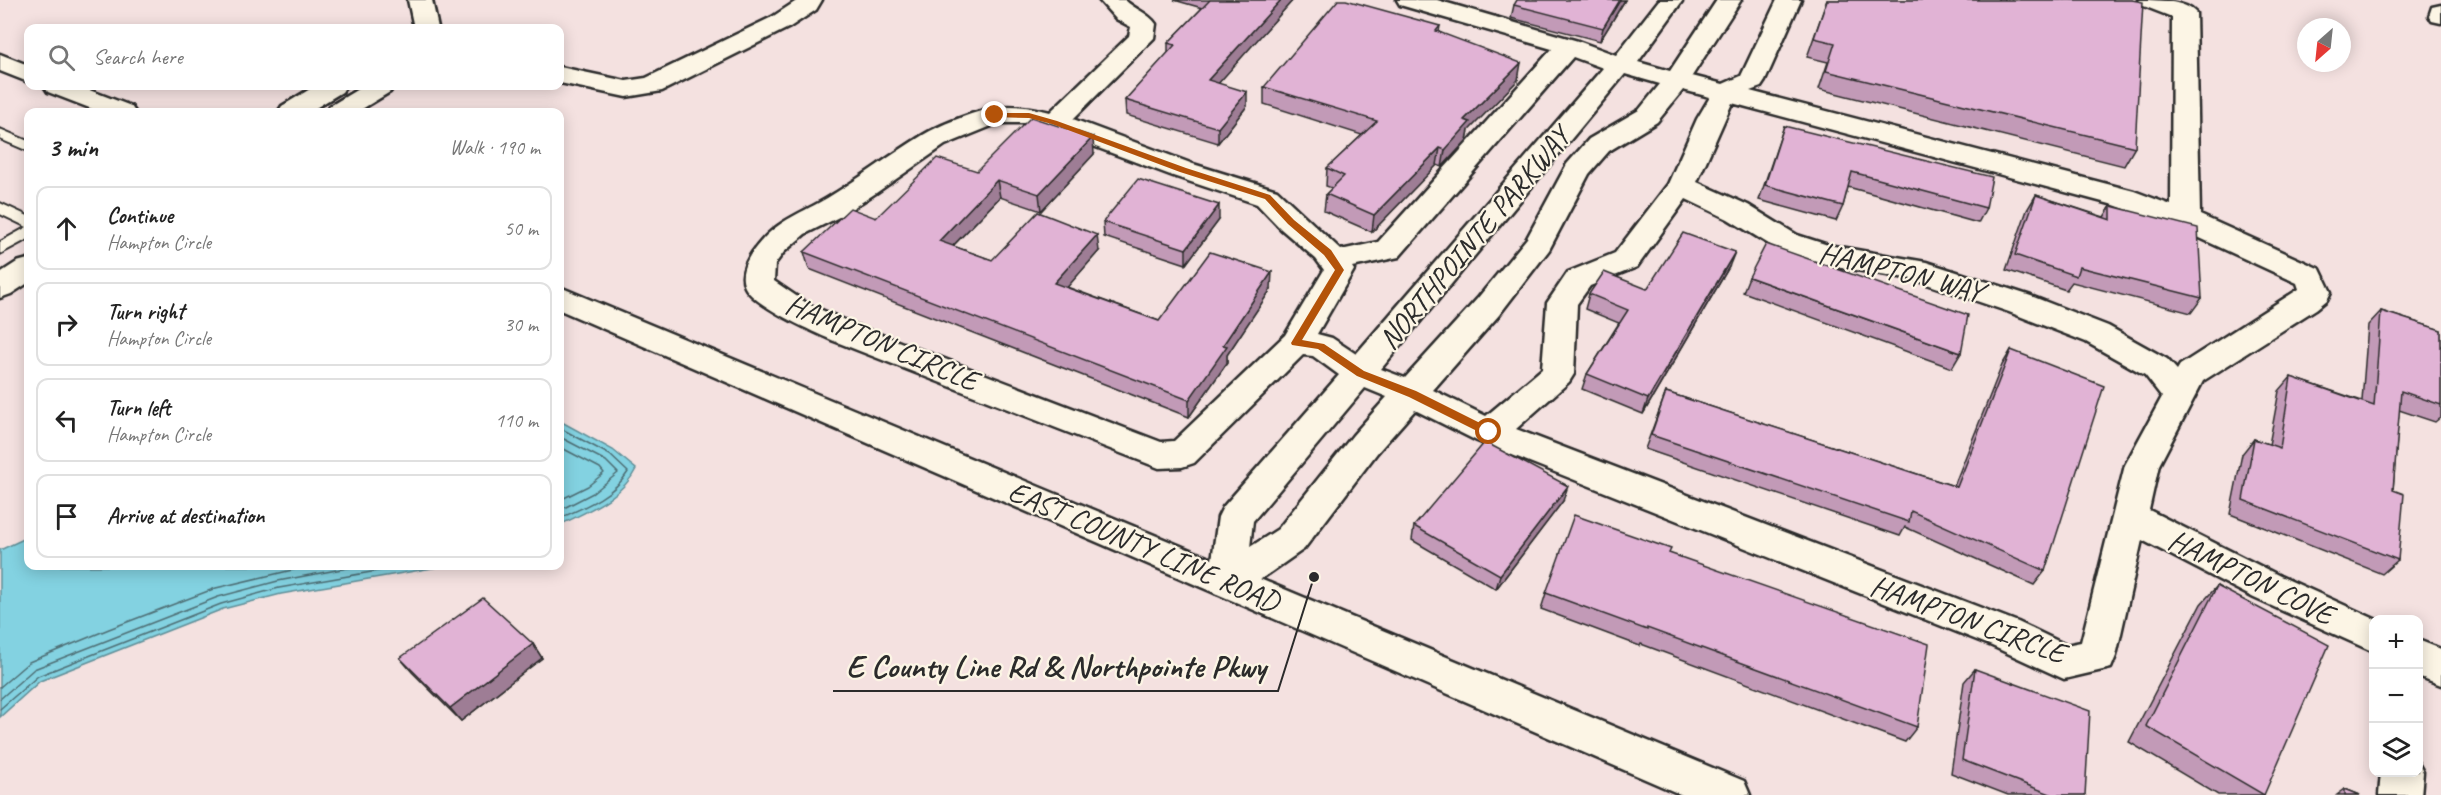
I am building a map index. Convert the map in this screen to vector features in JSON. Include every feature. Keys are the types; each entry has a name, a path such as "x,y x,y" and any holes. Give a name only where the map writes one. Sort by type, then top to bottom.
{"street":[{"path":"420,0 423,24"},
{"path":"564,76 626,89 653,86 781,22 807,5 810,0"},
{"path":"1054,122 1141,38 1144,24 1125,14 1112,0"},
{"path":"1409,0 1569,46 1619,65 2124,198 2186,220 2184,13 2150,0"},
{"name":"NORTHPOINTE PARKWAY","path":"1228,582 1236,517 1619,65 1628,58 1671,0"},
{"name":"NORTHPOINTE PARKWAY","path":"1228,582 1291,538 1365,444 1488,308 1539,243 1577,170 1599,145 1648,116 1677,80 1729,0"},
{"path":"1489,432 1558,374 1562,303 1579,279 1626,260 1681,186 1710,119 1725,93 1752,81 1789,0"},
{"path":"1334,261 1389,250 1569,46"},
{"path":"0,62 24,72"},
{"path":"67,90 112,108"},
{"path":"297,108 327,90"},
{"path":"345,108 375,90"},
{"name":"HAMPTON CIRCLE","path":"995,115 1029,115 1054,122 1183,170 1268,197 1291,222 1328,252 1334,261 1340,270 1296,343 1182,454 1159,455 797,312 759,285 759,263 774,245 795,227 829,210 866,187 935,139 995,115"},
{"name":"HAMPTON WAY","path":"1681,186 1738,212 1786,242 1825,255 1915,269 2020,304 2097,334 2156,367 2179,396"},
{"name":"HAMPTON CIRCLE","path":"1296,343 1321,346 1360,373 1412,394 1489,432 2005,634 2064,662 2097,656 2142,465 2191,373 2316,292 2309,276 2186,220"},
{"path":"0,287 24,272"},
{"name":"EAST COUNTY LINE ROAD","path":"564,300 1729,795"},
{"name":"HAMPTON COVE","path":"2130,517 2267,587 2369,634"},
{"path":"2423,659 2441,668"},
{"path":"2400,795 2402,777"}],"lane":[{"path":"0,134 24,144"},
{"path":"0,208 24,220"},
{"path":"0,249 24,234"}],"water":[{"path":"564,423 613,450 636,469 622,488 592,509 564,523"},
{"path":"24,539 24,570 421,570 281,594 223,609 40,681 0,717 0,550"}],"building":[{"path":"1210,0 1281,0 1208,80 1247,92 1218,128 1125,100 1175,45 1168,43"},
{"path":"1338,0 1346,0 1440,26 1436,31 1521,63 1464,120 1470,122 1445,150 1440,148 1374,215 1326,194 1344,176 1327,168 1377,121 1264,87"},
{"path":"1517,0 1620,0 1603,28 1514,5"},
{"path":"1827,0 2132,0 2143,2 2135,147 1826,71 1835,43 1814,38"},
{"path":"1031,117 1093,137 1039,194 997,180 939,241 992,260 1038,212 1097,235 1054,283 1159,321 1210,252 1272,272 1223,345 1227,346 1189,400 804,252 850,208 876,218 937,158 977,171"},
{"path":"1784,126 1992,177 1986,208 1852,172 1843,206 1765,185"},
{"path":"1138,179 1219,205 1186,249 1103,222"},
{"path":"2036,195 2111,220 2111,206 2198,228 2202,298 2079,267 2076,276 2015,255"},
{"path":"1683,233 1735,252 1648,399 1587,374 1628,310 1589,294 1604,272 1647,289"},
{"path":"1766,244 1968,315 1961,353 1749,277"},
{"path":"2381,311 2441,330 2441,405 2401,391 2393,490 2404,494 2398,560 2243,500 2254,439 2280,448 2291,377 2374,406"},
{"path":"2011,350 2104,386 2045,571 1911,511 1909,522 1651,435 1666,392 1957,487"},
{"path":"1485,442 1568,486 1500,575 1414,526"},
{"path":"1574,515 1671,549 1669,553 1929,644 1917,727 1546,593"},
{"path":"2217,586 2329,645 2264,795 2146,726"},
{"path":"483,598 533,644 450,708 400,658"},
{"path":"1975,669 2090,711 2085,795 2053,795 1962,760"},
{"path":"2345,789 2360,795 2345,795"}],"place":[{"name":"E County Line Rd & Northpointe Pkwy","path":"1314,577"}],"route":[{"path":"995,115 1029,115 1054,122 1183,170 1268,197 1291,222 1328,252 1340,270 1296,343 1321,346 1360,373 1412,394 1489,432"}]}
